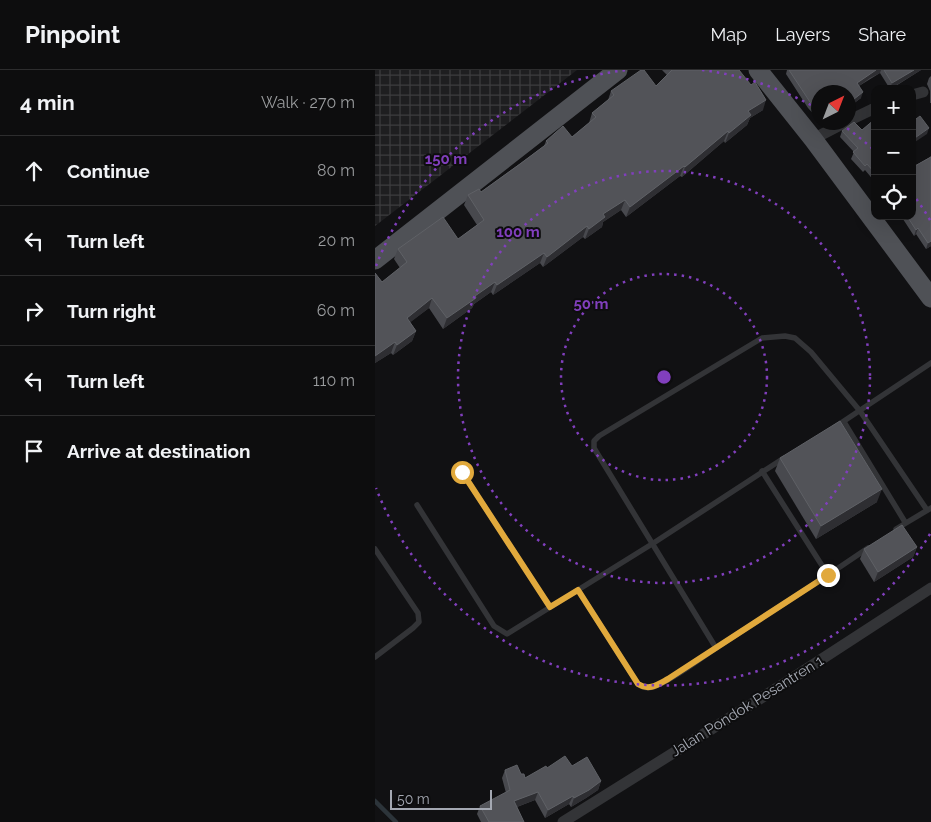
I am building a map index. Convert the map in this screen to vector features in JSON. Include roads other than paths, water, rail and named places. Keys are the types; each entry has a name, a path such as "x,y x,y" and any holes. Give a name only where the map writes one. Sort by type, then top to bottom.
{"main road":[{"path":"375,260 618,70"},
{"path":"758,70 813,139 931,298"}],"street":[{"path":"856,118 871,110"},
{"path":"813,139 831,130"},
{"name":"Jalan Pondok Pesantren 1","path":"563,822 785,683 931,588"}],"lane":[{"path":"716,648 594,448 594,441 599,436 762,338 773,336 795,338 811,352 860,412 929,509 905,522 890,533"},
{"path":"827,432 860,412 931,363"},
{"path":"844,422 905,522"},
{"path":"417,505 493,626 507,634 652,544 787,456"},
{"path":"762,471 828,575"},
{"path":"462,472 550,607"},
{"path":"578,590 638,684 651,688 716,648 875,543"},
{"path":"375,550 418,613 419,622 375,657"}],"waterway":[{"path":"375,801 396,822"}]}
